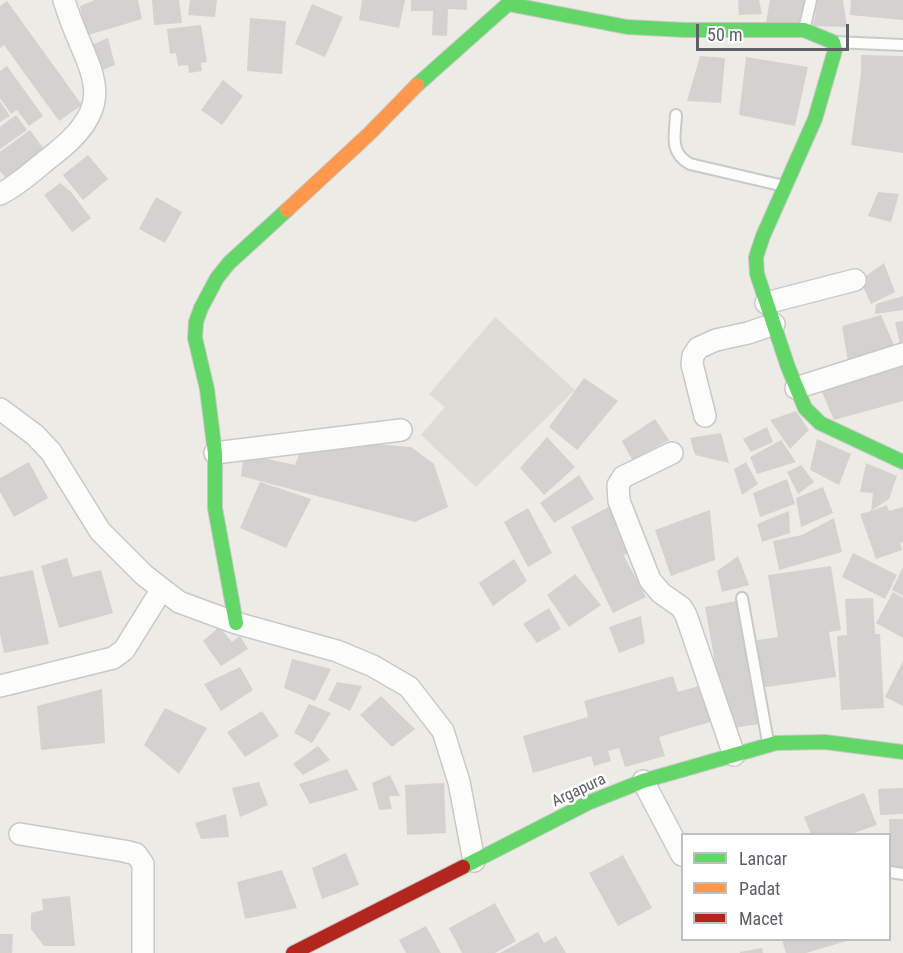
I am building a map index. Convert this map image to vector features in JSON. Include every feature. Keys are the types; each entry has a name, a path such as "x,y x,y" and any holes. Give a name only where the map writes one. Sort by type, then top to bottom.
{"main road":[{"path":"236,623 215,508 215,453 207,389 195,338 196,322 201,308 217,278 229,263 369,134 424,77 509,2 627,27 685,30 804,30 833,42 835,50 815,119 763,236 756,257 757,274 805,408 819,423 903,462"},
{"name":"Argapura","path":"292,953 590,802 643,781 776,743 825,742 903,752"}],"street":[{"path":"0,194 83,130 92,110 96,93 94,80 64,0"},
{"path":"766,303 855,280"},
{"path":"705,416 692,364 693,356 698,348 716,340 774,324"},
{"path":"796,388 903,354"},
{"path":"0,409 35,435 51,452 100,531 144,575 179,602 236,623 337,651 373,666 409,687 443,731 459,782 474,861"},
{"path":"215,453 401,430"},
{"path":"672,453 624,477 618,485 619,501 650,580 661,593 681,607 686,615 734,755"},
{"path":"0,686 113,658 124,650 162,589"},
{"path":"643,781 681,853"},
{"path":"20,834 136,854 143,864 143,953"}],"lane":[{"path":"804,30 811,0"},
{"path":"833,42 903,45"},
{"path":"676,115 675,150 680,158 690,164 786,186"},
{"path":"742,598 768,745"}],"shaded area":[{"path":"495,317 575,390 476,487 421,435 445,407 429,394"}],"building":[{"path":"95,0 138,0 142,19 85,36 80,6"},
{"path":"152,0 179,0 182,23 154,25"},
{"path":"190,0 217,0 215,17 188,15"},
{"path":"362,0 405,0 399,28 359,20"},
{"path":"411,0 467,0 467,10 448,9 447,36 432,35 433,11 411,11"},
{"path":"738,0 759,0 762,14 739,15"},
{"path":"770,0 804,0 801,22 766,22"},
{"path":"818,0 843,0 847,27 813,26"},
{"path":"851,0 903,0 903,20 850,15"},
{"path":"7,1 82,105 59,121 4,45 0,48 0,6"},
{"path":"312,4 343,17 325,57 295,44"},
{"path":"250,18 286,21 282,74 247,71"},
{"path":"201,25 207,62 201,63 202,71 189,73 188,65 178,66 176,53 170,54 167,29"},
{"path":"108,38 115,65 102,70 89,46"},
{"path":"861,55 903,56 903,153 851,145 861,74"},
{"path":"700,56 725,58 721,103 687,101"},
{"path":"746,57 808,67 795,126 739,115"},
{"path":"7,66 43,116 29,126 17,110 11,114 0,98 0,71"},
{"path":"223,80 243,96 222,125 201,110"},
{"path":"0,101 10,116 0,122"},
{"path":"16,115 27,130 0,149 0,127"},
{"path":"30,130 46,152 7,180 0,171 0,152"},
{"path":"88,155 108,179 83,200 63,175"},
{"path":"60,183 71,192 91,218 72,232 44,195"},
{"path":"878,192 899,194 891,222 868,216"},
{"path":"156,197 182,212 165,243 139,229"},
{"path":"884,263 895,292 871,304 860,280"},
{"path":"903,296 903,310 875,314 876,304"},
{"path":"881,315 897,352 848,362 842,326"},
{"path":"903,321 903,352 902,352 895,322"},
{"path":"903,365 903,401 834,420 822,392"},
{"path":"584,378 618,401 577,450 549,427"},
{"path":"796,411 809,430 790,449 770,420"},
{"path":"655,419 669,440 632,460 622,441"},
{"path":"767,427 773,442 751,452 743,439"},
{"path":"721,433 729,463 695,455 690,438"},
{"path":"547,437 575,467 544,495 520,468"},
{"path":"817,439 851,454 839,485 810,470"},
{"path":"325,440 411,447 434,464 448,507 415,522 241,476 244,454 295,465 302,447 318,453"},
{"path":"781,440 796,462 757,474 750,457"},
{"path":"29,462 48,498 14,517 0,492 0,478"},
{"path":"746,462 758,484 742,495 734,469"},
{"path":"866,463 897,476 889,499 871,511 873,493 860,492"},
{"path":"801,465 814,482 798,494 787,472"},
{"path":"579,475 594,499 554,523 540,503"},
{"path":"787,479 795,504 760,517 753,493"},
{"path":"260,482 311,499 286,548 240,528"},
{"path":"823,487 833,513 801,527 796,498"},
{"path":"614,504 632,548 624,556 646,597 613,613 571,527"},
{"path":"887,505 889,511 903,507 903,542 900,543 902,550 876,559 860,514"},
{"path":"528,508 552,553 528,567 504,522"},
{"path":"710,510 715,560 671,576 655,530"},
{"path":"789,511 790,533 762,542 757,524"},
{"path":"834,518 842,552 779,570 773,541 802,535"},
{"path":"853,553 897,575 885,599 842,577"},
{"path":"738,556 749,585 722,592 717,571"},
{"path":"67,558 73,577 101,570 113,613 59,628 41,566"},
{"path":"514,559 527,581 493,606 479,583"},
{"path":"831,566 841,630 829,632 836,677 760,688 752,641 778,637 768,575"},
{"path":"903,567 903,596 892,590"},
{"path":"33,570 49,644 4,653 0,634 0,577"},
{"path":"575,574 601,605 569,627 547,595"},
{"path":"893,592 903,598 903,638 876,623"},
{"path":"873,598 875,634 880,634 884,708 841,710 837,636 847,635 845,599"},
{"path":"736,601 759,724 727,729 705,607"},
{"path":"549,608 561,629 537,643 523,624"},
{"path":"641,616 645,643 619,653 609,627"},
{"path":"219,627 232,642 240,636 248,649 221,666 203,641"},
{"path":"292,659 331,669 315,701 284,688"},
{"path":"903,661 903,706 885,697"},
{"path":"240,667 253,690 221,711 204,684"},
{"path":"673,676 678,692 706,684 717,720 659,737 665,756 625,767 619,748 608,751 611,761 594,766 591,756 533,773 523,736 588,717 584,701"},
{"path":"337,682 362,686 350,711 328,700"},
{"path":"102,689 105,743 41,750 37,706"},
{"path":"381,696 415,729 392,747 360,715"},
{"path":"309,704 331,713 312,743 294,733"},
{"path":"165,708 207,728 179,774 144,745"},
{"path":"262,711 279,736 245,757 227,732"},
{"path":"318,746 330,760 303,775 293,764"},
{"path":"347,769 358,790 310,804 299,784"},
{"path":"390,775 400,796 389,796 392,809 379,810 372,783"},
{"path":"259,782 268,805 240,817 232,788"},
{"path":"444,783 446,833 407,835 405,785"},
{"path":"903,788 903,814 880,815 878,789"},
{"path":"864,793 877,825 854,833 811,833 804,817"},
{"path":"226,814 229,837 201,839 195,823"},
{"path":"889,819 903,819 903,869 891,869"},
{"path":"346,853 359,885 322,899 312,868"},
{"path":"623,855 652,908 618,926 589,873"},
{"path":"282,870 297,908 245,919 237,882"},
{"path":"70,896 75,946 44,946 31,929 31,913 43,910 42,899"},
{"path":"495,903 516,941 495,953 462,953 449,928"},
{"path":"426,926 441,953 406,953 399,940"},
{"path":"538,932 544,943 556,936 566,953 500,953"},
{"path":"0,934 13,934 12,953 0,953"},
{"path":"782,941 847,941 806,953 786,953"},
{"path":"762,948 763,953 740,953 740,952"}],"traffic: fast":[{"path":"417,85 510,0"},
{"path":"508,4 627,27 685,30 804,30 833,42 835,50 815,119 763,236 756,257 757,274 788,367 805,408 820,423 903,462"},
{"path":"236,623 215,508 215,453 207,389 195,338 196,322 217,278 229,263 287,210"},
{"path":"463,867 590,802 643,781 776,743 825,742 903,752"}],"traffic: slow":[{"path":"287,210 369,134 417,85"}],"traffic: jam":[{"path":"293,953 463,867"}]}
